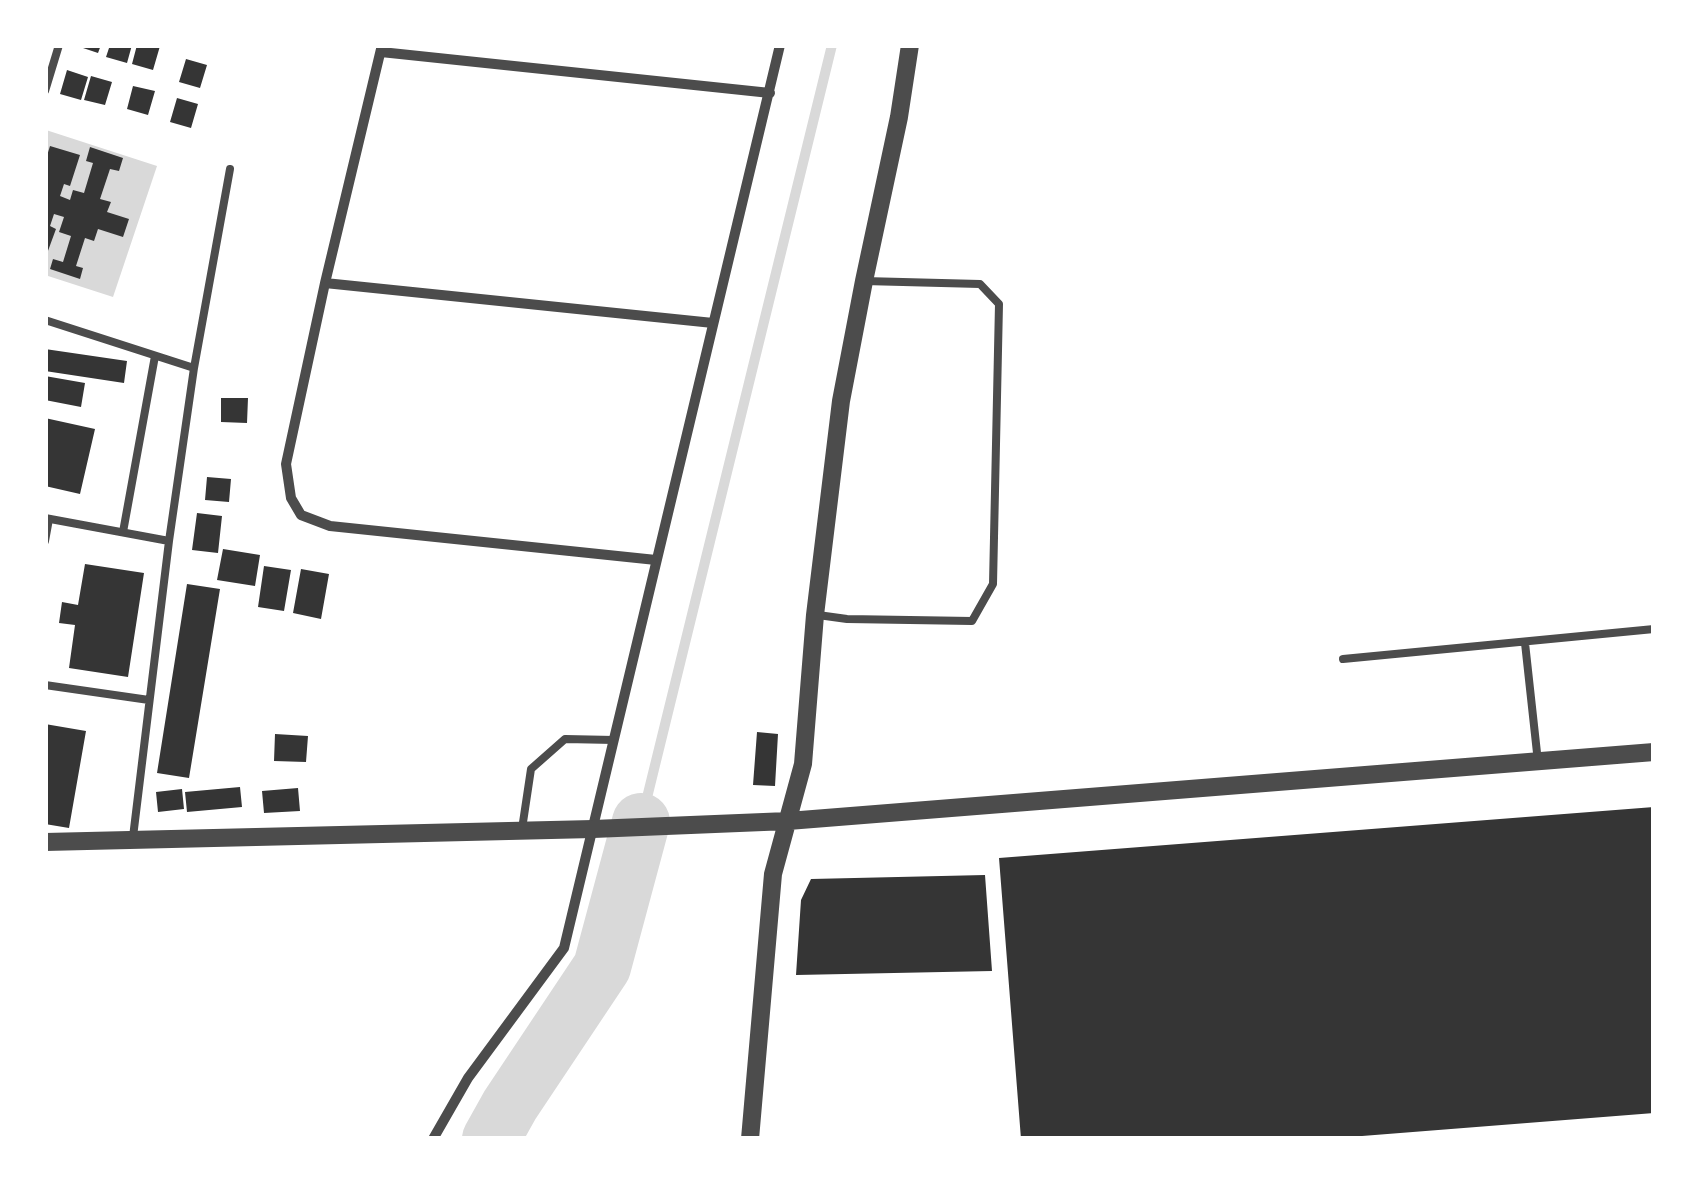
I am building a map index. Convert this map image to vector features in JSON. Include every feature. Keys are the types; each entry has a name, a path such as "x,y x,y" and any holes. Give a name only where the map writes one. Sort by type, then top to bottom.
{"street":[{"path":"433,1139 468,1078 564,948 780,45"},
{"path":"750,1139 773,874 803,764 815,614 841,401 910,45"},
{"path":"656,560 330,526 301,515 291,498 286,464 382,49 770,93"},
{"path":"325,283 713,323"},
{"path":"45,842 788,821 1654,752"}],"lane":[{"path":"45,91 59,45"},
{"path":"133,842 168,541 230,169"},
{"path":"815,614 847,619 972,621 993,584 1000,304 980,284 864,282"},
{"path":"45,320 194,368"},
{"path":"123,532 155,356"},
{"path":"45,541 47,519 168,541"},
{"path":"1342,659 1654,629"},
{"path":"1525,642 1538,762"},
{"path":"45,685 148,700"},
{"path":"521,831 531,769 565,739 614,740"}],"shaded area":[{"path":"46,130 157,166 113,297 45,275"}],"building":[{"path":"74,45 101,45 98,53"},
{"path":"110,45 132,45 127,63 106,57"},
{"path":"137,45 160,46 153,70 132,64"},
{"path":"186,59 207,65 200,88 179,82"},
{"path":"67,70 88,77 81,100 60,94"},
{"path":"91,76 112,82 105,105 84,100"},
{"path":"133,86 155,91 148,115 127,109"},
{"path":"177,98 198,104 191,128 170,122"},
{"path":"50,146 80,155 70,186 64,184 60,196 70,200 73,190 84,193 93,163 86,161 90,147 123,158 119,171 110,169 100,199 111,202 107,212 129,219 123,237 98,229 94,241 85,238 76,266 83,268 80,279 50,269 53,259 63,262 71,236 59,232 64,217 54,214 50,226 56,229 45,259 45,162"},
{"path":"45,349 127,361 124,383 45,371"},
{"path":"45,376 85,383 81,407 45,400"},
{"path":"221,398 248,398 247,423 221,422"},
{"path":"45,418 95,429 80,494 45,486"},
{"path":"207,477 231,479 229,502 205,500"},
{"path":"197,513 222,516 218,553 192,550"},
{"path":"223,549 260,555 255,586 217,580"},
{"path":"85,564 144,573 128,677 69,668 75,625 59,623 62,602 78,605"},
{"path":"264,566 291,570 284,611 258,607"},
{"path":"301,569 329,574 321,619 293,613"},
{"path":"187,584 220,589 189,778 157,773"},
{"path":"45,724 86,731 69,828 45,824"},
{"path":"757,732 778,734 775,786 753,785"},
{"path":"275,734 308,736 306,762 274,761"},
{"path":"240,787 242,807 187,812 185,792"},
{"path":"298,788 300,811 264,813 262,791"},
{"path":"182,789 184,809 158,812 156,792"},
{"path":"1654,807 1654,1113 1324,1139 1021,1139 999,858"},
{"path":"985,875 992,971 796,975 801,900 811,879"}],"waterway":[{"path":"641,822 832,45"},
{"path":"491,1139 602,967 641,822"}]}
